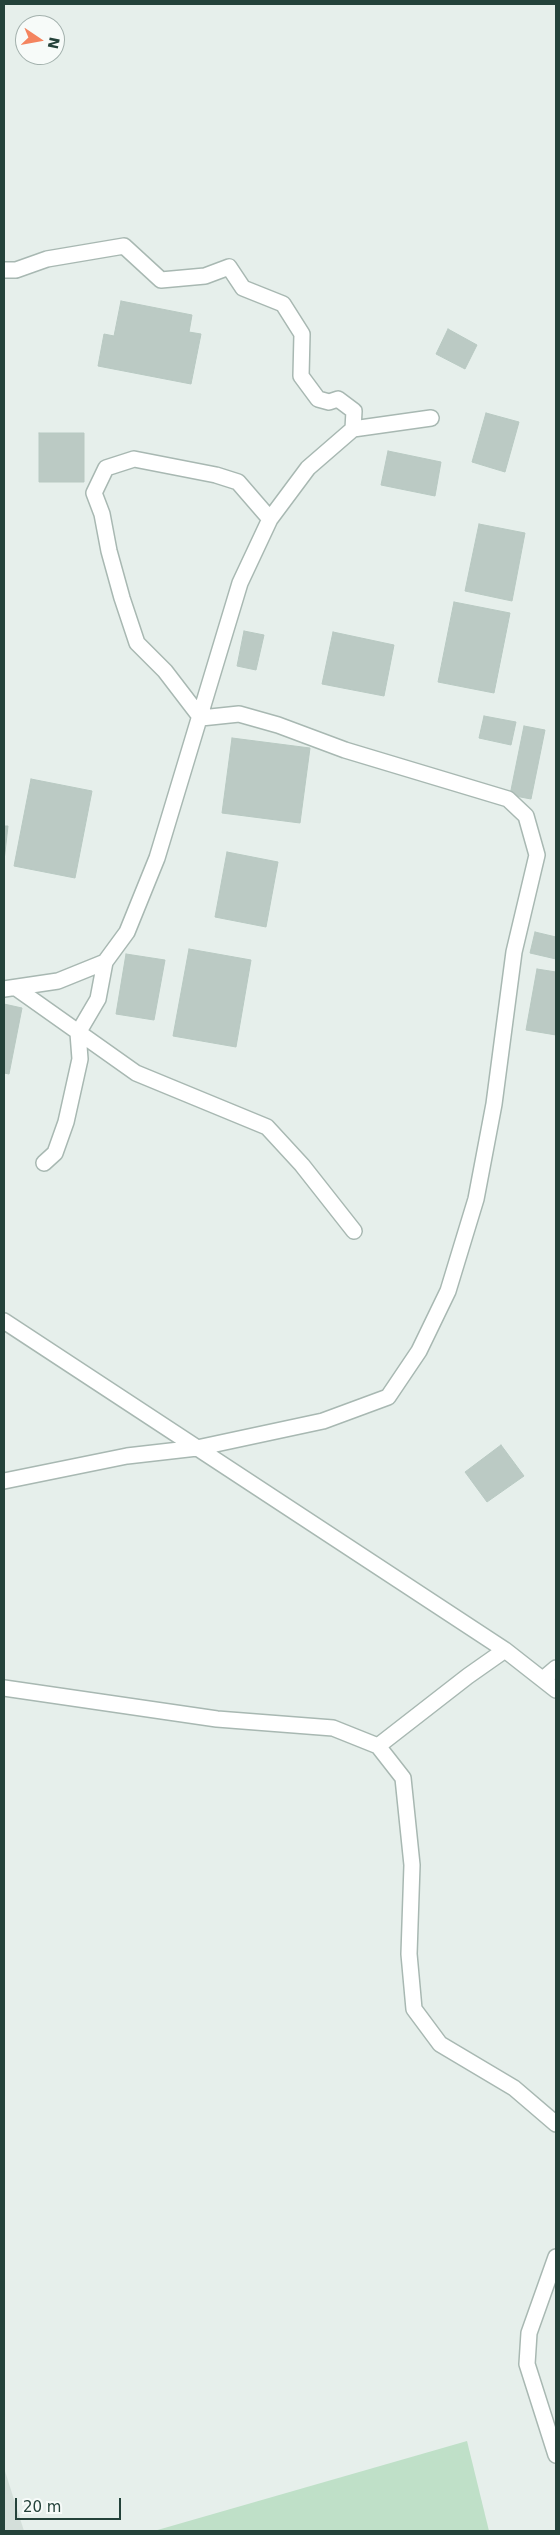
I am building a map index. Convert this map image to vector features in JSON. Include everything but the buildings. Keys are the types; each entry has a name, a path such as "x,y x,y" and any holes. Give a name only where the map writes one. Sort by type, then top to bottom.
{"street":[{"path":"4,270 16,270 47,259 124,246 161,280 205,276 229,267 243,288 283,304 302,334 301,376 318,400 329,402 338,399 354,411 353,429"},
{"path":"44,1163 55,1153 76,1082 80,1059 78,1033 98,999 105,962 126,932 157,858 201,718 240,583 270,519 308,468 353,429 431,418"},
{"path":"201,718 165,671 137,643 122,598 109,551 102,514 94,493 106,468 134,459 216,475 238,482 270,519"},
{"path":"4,1482 127,1456 197,1448 324,1421 388,1397 419,1351 448,1291 476,1199 494,1104 514,952 537,856 526,816 508,799 354,753 278,724 239,714 201,718"},
{"path":"10,989 58,981 105,962"},
{"path":"10,989 136,1073 267,1128 302,1165 354,1231"},
{"path":"4,1321 505,1650 556,1690"},
{"path":"378,1746 468,1676 505,1650"},
{"path":"543,1679 556,1668"},
{"path":"4,1688 217,1719 333,1728 378,1746 403,1778 412,1865 409,1954 414,2009 440,2044 514,2088 556,2124"},
{"path":"556,2257 529,2332 527,2364 556,2455"}],"shaded area":[{"path":"4,2468 24,2531 4,2531"}],"green space":[{"path":"467,2441 489,2531 154,2531"}]}
